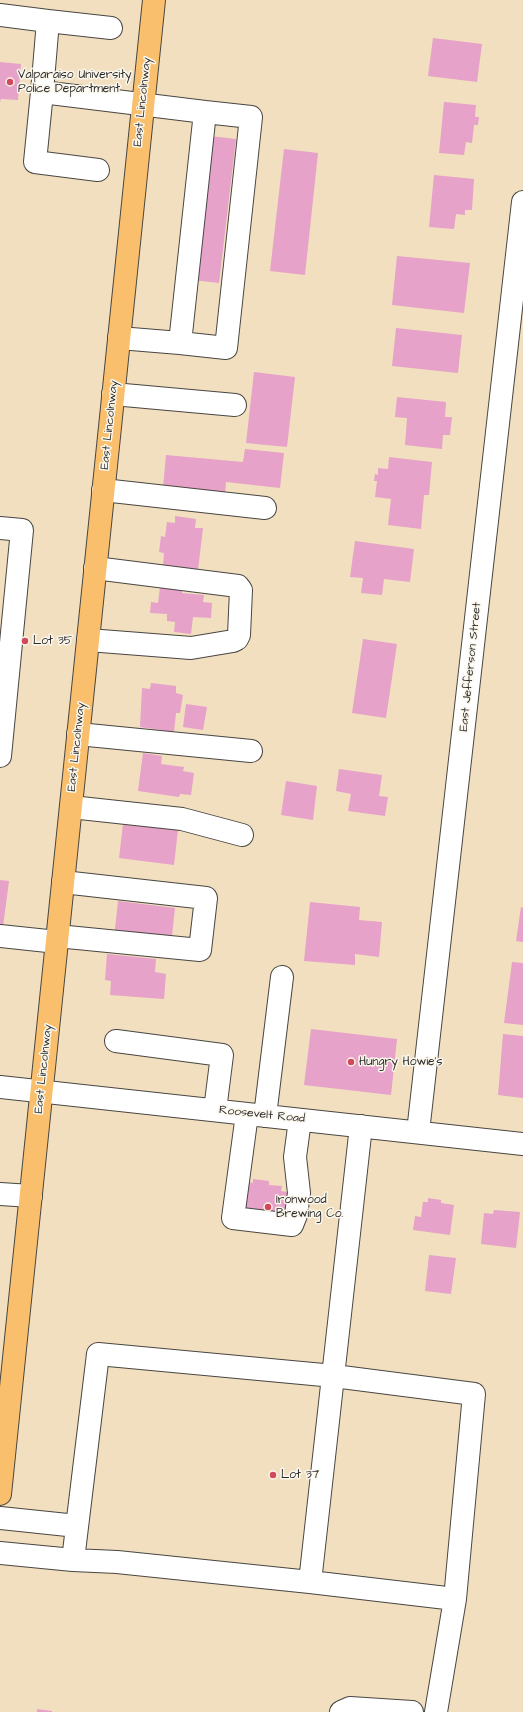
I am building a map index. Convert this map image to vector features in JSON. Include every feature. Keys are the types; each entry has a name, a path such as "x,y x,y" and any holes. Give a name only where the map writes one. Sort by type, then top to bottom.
{"main road":[{"name":"East Lincolnway","path":"0,1494 4,1417 42,1092 154,0"}],"street":[{"path":"0,15 111,28"},
{"path":"48,21 35,162 98,170"},
{"path":"42,92 143,106 251,117 226,348 119,338"},
{"path":"180,343 205,112"},
{"name":"East Jefferson Street","path":"418,1132 523,202"},
{"path":"113,394 235,405"},
{"path":"104,490 265,508"},
{"path":"0,528 22,530 0,756"},
{"path":"88,640 191,648 233,641 237,639 239,635 241,590 238,586 95,568"},
{"path":"78,734 251,752"},
{"path":"71,807 182,819 242,835"},
{"path":"0,936 200,950 206,898 63,882"},
{"path":"282,977 256,1115 233,1218 292,1225 296,1215 299,1193 295,1158 300,1120"},
{"path":"116,1041 222,1055 214,1110"},
{"name":"Roosevelt Road","path":"0,1087 523,1144"},
{"path":"310,1582 361,1126"},
{"path":"0,1194 30,1196"},
{"path":"74,1560 98,1354 334,1376 474,1394 455,1599 436,1712"},
{"path":"0,1518 77,1526"},
{"path":"0,1553 74,1560 117,1562 455,1599"},
{"path":"340,1712 350,1708 412,1712"}],"building":[{"path":"433,38 482,44 477,82 428,76"},
{"name":"Valparaiso University Police Department","path":"0,62 21,64 18,100 1,99 0,102"},
{"path":"444,102 476,105 475,117 479,117 478,125 474,125 472,143 466,142 464,155 439,153"},
{"path":"210,136 236,139 219,283 193,280"},
{"path":"284,149 318,153 305,275 270,271"},
{"path":"434,175 474,179 472,210 465,210 465,215 456,214 454,229 429,227"},
{"path":"397,256 470,263 464,313 392,305"},
{"path":"396,328 462,335 458,373 392,366"},
{"path":"254,372 295,377 287,447 246,443"},
{"path":"397,397 446,402 445,417 452,417 450,435 443,435 442,449 405,445 407,418 395,417"},
{"path":"245,449 284,453 280,488 226,482 225,495 163,488 166,455 243,462"},
{"path":"389,457 432,462 429,495 424,495 421,529 388,525 391,499 375,497 377,481 374,481 375,474 378,475 378,468 388,469"},
{"path":"175,516 196,519 195,528 203,528 198,570 163,566 164,553 159,552 161,536 165,537 167,522 175,523"},
{"path":"355,541 414,549 410,582 384,579 382,595 361,593 363,578 350,577"},
{"path":"160,587 182,589 182,593 204,595 203,602 212,603 211,618 193,617 191,634 174,632 175,622 167,621 167,614 150,613 151,602 158,603"},
{"path":"363,639 397,644 386,718 352,713"},
{"path":"151,683 176,686 176,693 183,695 180,713 176,713 174,732 140,727 142,688 150,689"},
{"path":"186,704 207,707 203,730 183,727"},
{"path":"143,753 162,756 161,764 184,767 183,771 194,773 191,795 180,794 179,797 138,791"},
{"path":"339,769 382,775 379,796 388,797 385,816 348,811 351,794 336,791"},
{"path":"286,781 317,786 313,820 281,815"},
{"path":"123,824 178,830 174,865 119,858"},
{"path":"0,880 9,881 3,927 0,926"},
{"path":"118,901 175,908 171,945 114,938"},
{"path":"310,902 360,907 359,920 382,922 379,957 355,954 355,965 304,961"},
{"path":"521,907 523,908 523,942 516,941"},
{"path":"107,954 156,959 155,972 166,974 164,999 110,995 111,981 105,980"},
{"path":"512,962 523,963 523,1025 504,1023"},
{"name":"Hungry Howie's","path":"311,1029 397,1039 391,1095 304,1085"},
{"path":"503,1034 523,1036 523,1098 498,1095"},
{"path":"253,1179 269,1181 269,1185 282,1186 281,1191 293,1193 290,1218 239,1211 243,1181 253,1183"},
{"path":"428,1198 441,1200 441,1203 454,1205 450,1235 413,1230 415,1216 421,1217 423,1202 428,1202"},
{"path":"494,1210 520,1212 516,1248 481,1244 484,1213 493,1214"},
{"path":"429,1255 456,1258 451,1294 425,1291"},
{"path":"37,1709 52,1711 52,1712 37,1712"}],"place":[{"name":"Valparaiso University Police Department","path":"10,82"},
{"name":"Lot 35","path":"25,641"},
{"name":"Hungry Howie's","path":"351,1062"},
{"name":"Ironwood Brewing Co.","path":"268,1207"},
{"name":"Lot 37","path":"273,1475"}]}
